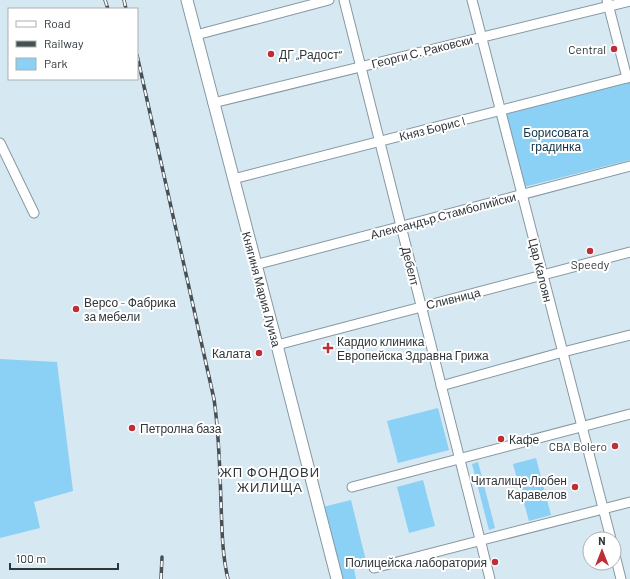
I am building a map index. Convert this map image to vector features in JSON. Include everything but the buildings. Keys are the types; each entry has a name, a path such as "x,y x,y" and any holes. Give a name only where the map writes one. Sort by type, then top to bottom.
{"main road":[{"name":"Княгиня Мария Луиза","path":"187,0 337,579"}],"street":[{"path":"196,35 329,0"},
{"name":"Дебелт","path":"344,0 490,579"},
{"name":"Цар Калоян","path":"472,0 609,531"},
{"name":"Георги С. Раковски","path":"213,103 481,37 608,3 630,1"},
{"path":"608,3 629,77"},
{"name":"Княз Борис I","path":"233,179 629,77"},
{"path":"0,143 34,213"},
{"name":"Александър Стамболийски","path":"256,265 630,166"},
{"name":"Сливница","path":"277,345 630,252"},
{"path":"441,386 630,335"},
{"path":"352,487 630,414"},
{"path":"374,568 630,502"}],"green space":[{"name":"Борисовата градинка","path":"630,79 630,160 524,187 505,111"},
{"path":"0,359 57,362 73,491 34,502 40,528 0,538"},
{"path":"438,408 449,450 398,463 387,421"},
{"path":"536,458 551,515 529,521 513,464"},
{"path":"478,462 495,528 489,530 472,464"},
{"path":"423,480 435,526 409,533 397,487"},
{"path":"351,500 367,565 354,569 356,579 342,579 323,507"}],"railway":[{"path":"105,0 108,8"},
{"path":"124,0 126,8"},
{"path":"138,59 214,399 219,451 223,541 228,579"},
{"path":"161,579 162,557"}],"place":[{"name":"Central","path":"614,49"},
{"name":"ДГ „Радост“","path":"271,54"},
{"name":"Speedy","path":"590,251"},
{"name":"Версо - Фабрика за мебели","path":"76,309"},
{"name":"Кардио клиника Европейска Здравна Грижа","path":"328,348"},
{"name":"Калата","path":"259,353"},
{"name":"Петролна база","path":"132,428"},
{"name":"Кафе","path":"501,439"},
{"name":"CBA Bolero","path":"615,446"},
{"name":"Читалище Любен Каравелов","path":"575,487"},
{"name":"Полицейска лаборатория","path":"495,562"}],"district":[{"name":"ЖП ФОНДОВИ ЖИЛИЩА","path":"270,480"}]}
